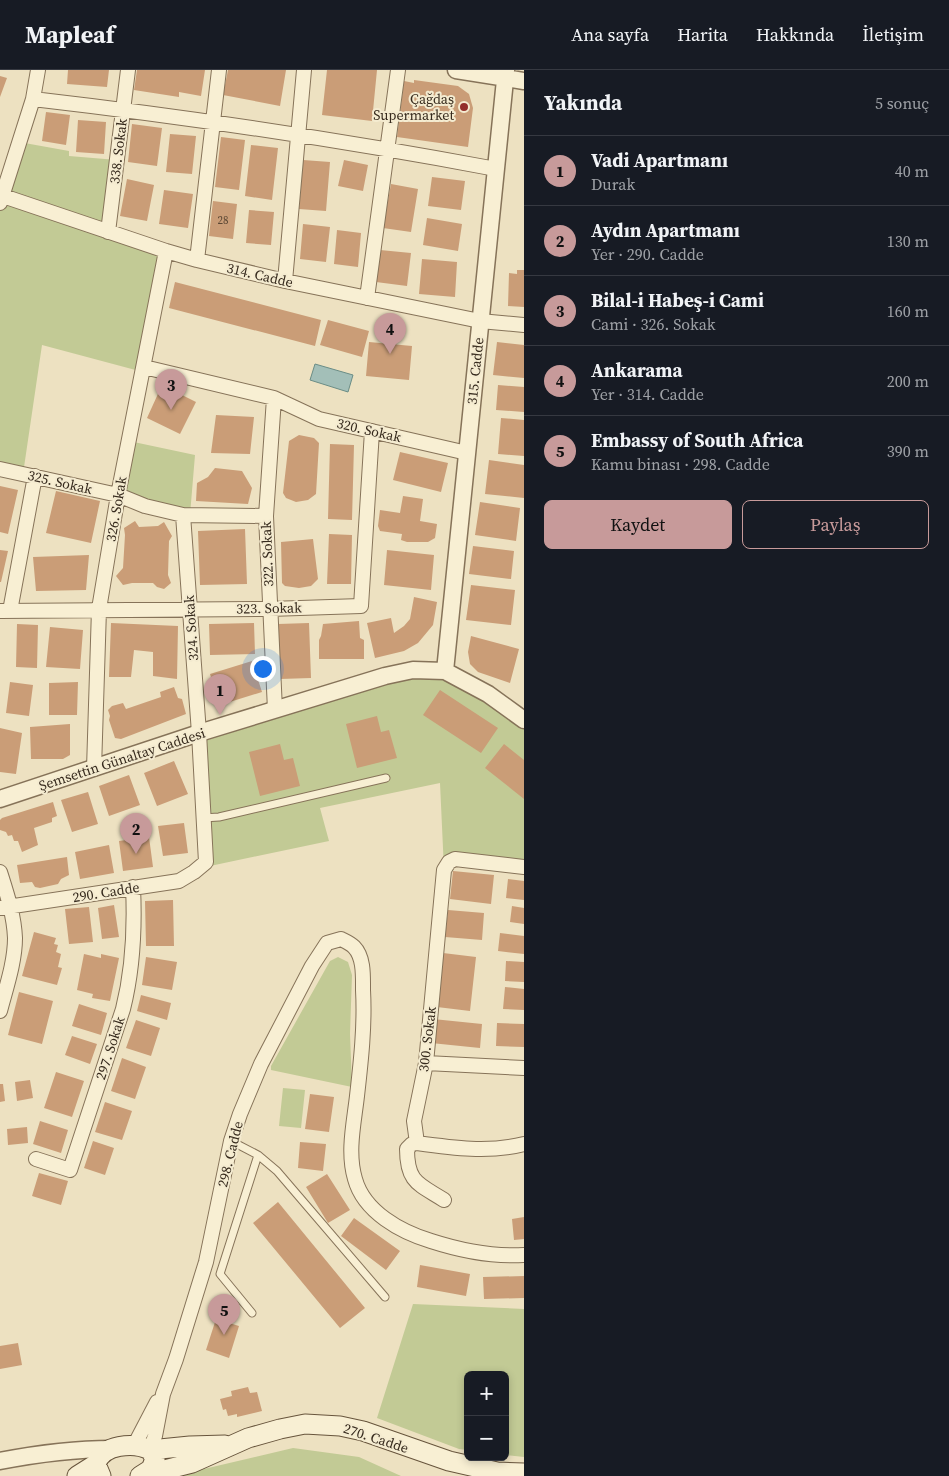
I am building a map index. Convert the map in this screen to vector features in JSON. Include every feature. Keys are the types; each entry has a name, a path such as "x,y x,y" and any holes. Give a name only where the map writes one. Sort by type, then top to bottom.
{"main road":[{"name":"270. Cadde","path":"140,1476 192,1463 229,1445 280,1429 306,1424 340,1426 363,1431 449,1462 497,1472 524,1473"},
{"name":"270. Cadde","path":"112,1449 229,1445"},
{"name":"270. Cadde","path":"140,1476 151,1469 155,1463 154,1455 142,1448"},
{"path":"79,1475 99,1470 102,1454 112,1449"}],"street":[{"name":"314. Cadde","path":"38,70 33,98 2,199 196,260 285,281 480,321 524,325"},
{"name":"338. Sokak","path":"108,232 128,70"},
{"path":"196,260 219,70"},
{"path":"285,281 304,70"},
{"path":"367,298 398,70"},
{"path":"456,70 505,74 524,81"},
{"name":"315. Cadde","path":"445,671 505,74"},
{"path":"33,98 123,109 387,148 496,169"},
{"name":"326. Sokak","path":"94,769 99,609 118,495 166,251"},
{"name":"320. Sokak","path":"144,367 274,398 319,418 467,452"},
{"name":"322. Sokak","path":"274,398 266,516 275,710"},
{"name":"323. Sokak","path":"3,612 361,606 372,430"},
{"name":"325. Sokak","path":"0,469 118,495 145,506 183,515 266,516"},
{"path":"3,612 35,476"},
{"name":"324. Sokak","path":"183,515 199,733 206,862"},
{"name":"Şemsettin Günaltay Caddesi","path":"0,798 94,769 199,733 385,676 413,670 445,671 488,694 524,720"},
{"name":"300. Sokak","path":"418,1143 414,1121 426,1063 444,870 449,862 455,859 524,867"},
{"name":"290. Cadde","path":"5,907 179,881 206,862"},
{"path":"0,872 5,907 15,938 12,961 1,1006"},
{"name":"297. Sokak","path":"36,1159 70,1170 123,1009 129,985 133,956 133,888"},
{"name":"298. Cadde","path":"142,1448 155,1436 163,1394 176,1359 206,1262 231,1141 240,1114 261,1064 312,966 327,943 341,938 354,947 362,964 364,1009 361,1063 351,1152 355,1179 360,1192 384,1219 418,1238 487,1255 524,1255"},
{"path":"426,1063 524,1068"},
{"path":"444,1200 416,1183 410,1173 407,1150 412,1144 418,1143 458,1149 491,1149 524,1144"},
{"name":"270. Cadde","path":"0,1461 90,1449 112,1449"},
{"name":"270. Cadde","path":"56,1454 78,1458 83,1466 79,1475"}],"lane":[{"path":"203,818 219,817 386,778"},
{"path":"231,1141 258,1155 294,1188 385,1297"},
{"path":"252,1313 220,1274 258,1155"}],"green space":[{"path":"19,142 69,151 69,156 117,160 108,232 166,251 143,372 42,345 23,474 0,469 0,203"},
{"path":"129,441 195,455 190,515 118,495"},
{"path":"445,671 524,720 524,867 455,859 444,870 440,783 320,808 329,841 210,866 199,733 385,676"},
{"path":"338,957 348,962 352,975 350,1034 352,1087 271,1070 271,1066 330,961"},
{"path":"283,1088 305,1090 301,1128 279,1126"},
{"path":"413,1304 524,1309 524,1457 509,1455 509,1371 464,1371 464,1450 377,1418"},
{"path":"293,1448 359,1457 401,1476 174,1476"}],"water":[{"path":"315,364 353,375 348,392 310,380"}],"building":[{"path":"68,70 109,70 107,87 67,84"},
{"path":"137,70 205,70 201,96 179,92 179,97 134,90"},
{"path":"228,70 286,70 280,106 223,95"},
{"path":"327,70 377,70 372,121 322,115"},
{"path":"0,76 7,78 0,97"},
{"path":"414,80 458,86 469,94 473,108 468,147 397,137 404,81 414,83"},
{"path":"46,112 70,115 66,145 42,141"},
{"path":"78,120 106,122 104,154 76,152"},
{"path":"132,124 162,128 157,166 128,162"},
{"path":"170,134 196,136 192,174 166,172"},
{"path":"221,137 245,140 239,190 215,187"},
{"path":"251,145 278,148 272,200 245,196"},
{"path":"303,160 330,162 326,211 299,209"},
{"path":"344,160 368,165 363,191 338,186"},
{"path":"432,177 465,181 461,210 428,206"},
{"path":"127,179 154,185 147,221 120,216"},
{"path":"391,184 418,189 411,232 383,228"},
{"path":"164,190 193,194 188,228 159,224"},
{"path":"213,201 237,204 233,239 209,236"},
{"path":"249,210 274,212 271,245 246,243"},
{"path":"427,218 462,224 458,251 423,245"},
{"path":"303,224 330,227 326,262 300,259"},
{"path":"337,230 361,233 358,267 334,264"},
{"path":"380,250 411,253 407,286 376,282"},
{"path":"422,259 457,262 455,297 419,294"},
{"path":"517,270 524,270 524,307 508,306 509,273 517,274"},
{"path":"175,282 321,320 315,346 169,308"},
{"path":"328,320 369,331 362,357 320,345"},
{"path":"369,342 412,346 409,380 366,376"},
{"path":"497,342 524,345 524,378 493,375"},
{"path":"162,385 196,402 180,434 147,418"},
{"path":"498,385 524,387 524,412 496,410"},
{"path":"216,415 254,417 250,454 211,453"},
{"path":"501,418 524,420 524,456 498,454"},
{"path":"299,435 314,438 319,443 316,494 308,500 296,502 286,498 283,493 289,441"},
{"path":"330,444 354,445 352,520 328,519"},
{"path":"400,452 448,463 441,492 393,480"},
{"path":"489,460 524,465 524,498 485,494"},
{"path":"215,468 242,471 252,488 248,504 196,501 197,483 208,477"},
{"path":"0,486 18,490 8,534 0,532"},
{"path":"56,491 100,501 91,543 46,533"},
{"path":"403,496 423,499 420,521 437,524 435,538 428,542 407,542 401,540 402,534 380,531 378,526 380,510 400,513"},
{"path":"480,502 520,508 516,541 475,535"},
{"path":"135,521 139,527 158,526 164,522 172,536 169,541 168,575 171,583 164,589 157,587 153,583 123,585 116,576 123,568 124,528"},
{"path":"245,529 247,584 200,585 198,531"},
{"path":"329,534 352,535 351,584 327,584"},
{"path":"313,539 318,579 311,586 299,588 285,586 282,583 281,542"},
{"path":"473,546 514,551 511,579 469,574"},
{"path":"0,550 8,551 1,582 0,582"},
{"path":"387,550 434,555 431,590 384,585"},
{"path":"89,555 86,590 36,591 33,557"},
{"path":"471,585 515,590 511,625 466,620"},
{"path":"414,597 437,602 433,625 418,643 404,651 375,658 367,623 391,618 394,633 410,619"},
{"path":"359,621 360,638 364,640 364,659 319,659 319,640 323,624"},
{"path":"111,623 178,626 177,679 153,676 153,652 134,650 131,677 109,677"},
{"path":"254,623 255,654 210,655 209,624"},
{"path":"309,623 311,678 280,679 278,624"},
{"path":"17,624 38,625 37,668 16,667"},
{"path":"50,627 83,630 80,669 46,667"},
{"path":"471,636 519,649 510,683 478,672 470,664 468,652"},
{"path":"252,661 262,692 220,705 210,674"},
{"path":"10,682 33,685 29,716 6,713"},
{"path":"78,682 77,715 49,715 49,683"},
{"path":"174,687 178,698 182,699 186,714 121,739 115,738 108,710 112,706 123,703 126,709 161,697 160,692"},
{"path":"440,690 498,728 481,753 423,715"},
{"path":"377,716 381,732 389,730 397,758 357,768 346,724"},
{"path":"70,724 70,755 63,759 31,759 30,727"},
{"path":"0,728 22,733 16,774 0,772"},
{"path":"280,744 284,760 293,758 300,786 260,796 249,752"},
{"path":"504,744 524,760 524,799 485,768"},
{"path":"174,761 188,794 157,806 144,773"},
{"path":"129,775 140,805 109,816 99,786"},
{"path":"88,792 98,824 72,832 61,800"},
{"path":"53,802 57,816 52,818 52,822 34,828 38,845 22,852 18,841 14,841 12,835 8,836 6,832 0,830 0,820 2,818"},
{"path":"184,823 188,853 163,856 158,826"},
{"path":"149,837 153,867 123,871 119,841"},
{"path":"109,845 114,873 80,879 75,852"},
{"path":"67,857 69,875 61,879 58,884 40,888 35,887 32,882 20,883 17,865"},
{"path":"453,871 494,875 491,904 450,899"},
{"path":"508,879 524,881 524,900 506,898"},
{"path":"173,900 174,946 146,946 145,901"},
{"path":"114,905 119,937 102,939 98,908"},
{"path":"512,906 524,908 524,924 510,922"},
{"path":"89,907 93,942 69,944 65,909"},
{"path":"448,910 484,913 482,940 445,937"},
{"path":"34,932 56,938 54,944 58,945 56,952 61,954 58,967 62,968 57,985 22,976"},
{"path":"500,933 524,936 524,954 498,951"},
{"path":"443,953 476,957 470,1011 437,1007"},
{"path":"84,954 101,958 101,954 119,958 110,1001 92,998 93,994 77,990"},
{"path":"146,957 177,962 172,990 142,985"},
{"path":"506,961 524,962 524,982 505,981"},
{"path":"505,987 524,989 524,1010 503,1009"},
{"path":"19,992 53,1001 42,1044 8,1035"},
{"path":"141,995 171,1003 167,1020 137,1011"},
{"path":"79,1004 107,1013 101,1035 72,1026"},
{"path":"433,1019 482,1024 480,1048 431,1043"},
{"path":"136,1020 160,1028 151,1056 126,1048"},
{"path":"497,1023 524,1024 524,1047 496,1046"},
{"path":"72,1036 97,1044 90,1064 65,1055"},
{"path":"122,1058 146,1067 135,1099 111,1091"},
{"path":"56,1072 84,1081 72,1117 44,1108"},
{"path":"30,1080 33,1098 17,1101 15,1082"},
{"path":"0,1084 3,1084 5,1101 0,1102"},
{"path":"310,1094 334,1097 329,1132 305,1129"},
{"path":"105,1102 132,1111 122,1140 95,1132"},
{"path":"40,1121 68,1130 61,1153 33,1144"},
{"path":"27,1127 28,1143 8,1145 7,1129"},
{"path":"93,1141 114,1148 105,1175 84,1168"},
{"path":"300,1142 326,1144 323,1171 298,1168"},
{"path":"39,1173 68,1181 61,1205 32,1196"},
{"path":"327,1174 350,1210 328,1223 306,1187"},
{"path":"278,1202 365,1308 340,1328 253,1223"},
{"path":"524,1217 524,1239 514,1240 512,1219"},
{"path":"354,1218 400,1251 386,1270 341,1236"},
{"path":"420,1265 470,1274 466,1296 417,1287"},
{"path":"524,1276 524,1298 484,1299 483,1277"},
{"path":"216,1319 239,1326 229,1358 206,1350"},
{"path":"18,1343 22,1365 0,1369 0,1346"},
{"path":"248,1387 250,1393 257,1392 262,1411 237,1417 237,1414 228,1416 226,1409 223,1410 220,1399 232,1396 231,1391"}],"place":[{"name":"Çağdaş Supermarket","path":"464,107"},
{"name":"Ankarama","path":"390,354"},
{"name":"Bilal-i Habeş-i Cami","path":"171,410"},
{"name":"Vadi Apartmanı","path":"220,715"},
{"name":"Aydın Apartmanı","path":"136,854"},
{"name":"Embassy of South Africa","path":"224,1335"}]}
